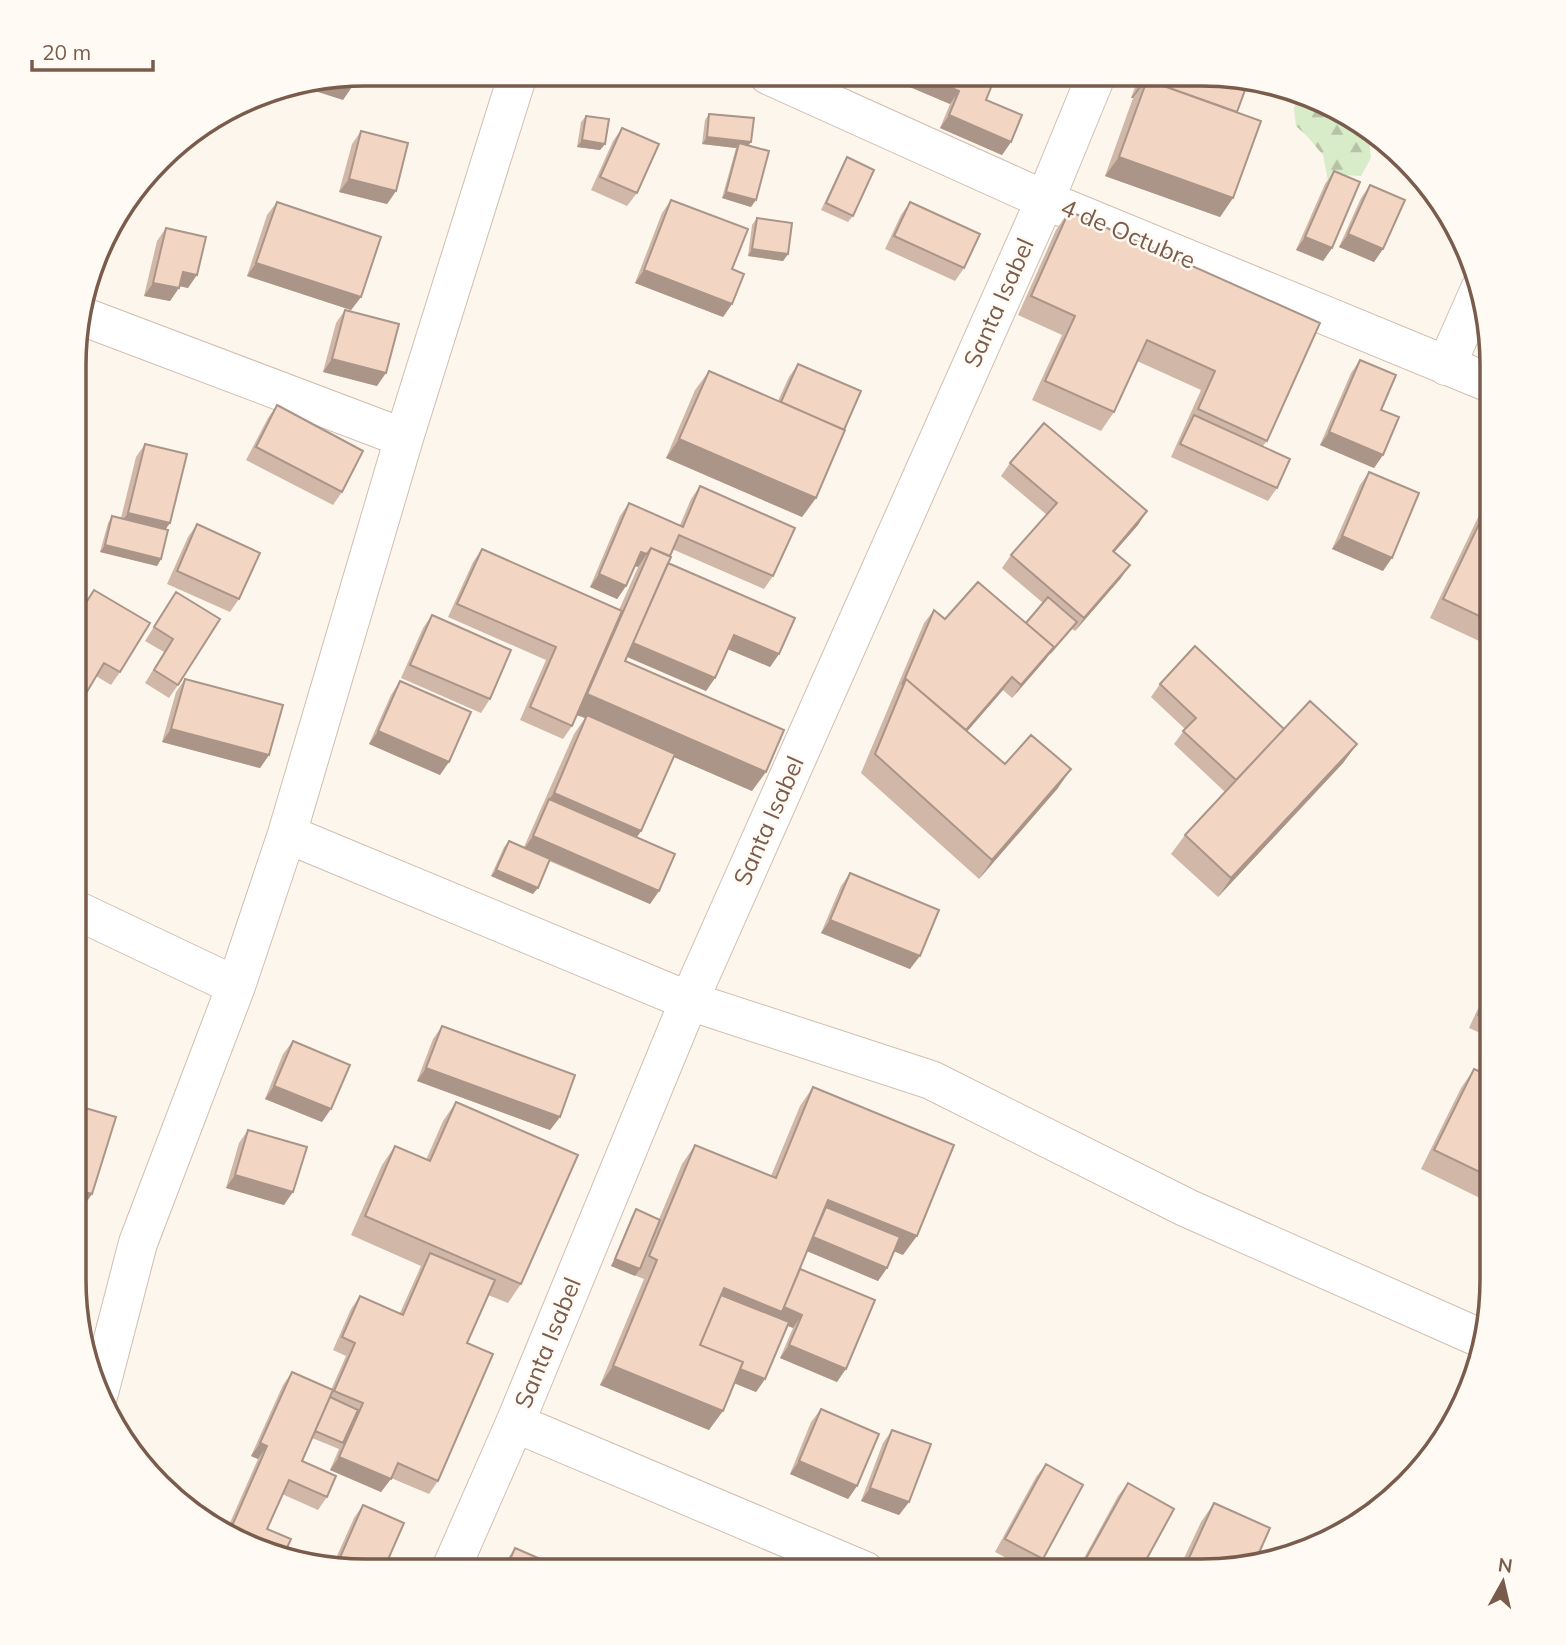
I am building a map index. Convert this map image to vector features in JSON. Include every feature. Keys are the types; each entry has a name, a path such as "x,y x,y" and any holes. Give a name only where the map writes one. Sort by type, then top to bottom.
{"street":[{"path":"103,1376 138,1243 236,986 287,834 404,438 514,86"},
{"name":"4 de Octubre","path":"792,86 1045,200 1480,379"},
{"name":"Santa Isabel","path":"455,1559 515,1423 689,1001 1045,200 1092,86"},
{"path":"1447,366 1474,304"},
{"path":"90,319 404,438"},
{"path":"287,834 689,1001 932,1080 1187,1208 1475,1336"},
{"path":"86,915 236,986"},
{"path":"515,1423 837,1559"}],"green space":[{"path":"1295,102 1308,107 1341,123 1369,142 1371,158 1361,176 1345,175 1328,181 1323,155 1296,126"}],"building":[{"path":"947,86 992,86 986,100 1022,115 1011,142 949,115 959,91"},
{"path":"1145,86 1164,86 1261,121 1233,198 1119,157"},
{"path":"1164,86 1220,86 1245,89 1237,112"},
{"path":"709,114 754,118 751,142 707,137"},
{"path":"586,116 609,119 605,144 582,140"},
{"path":"622,128 659,144 637,193 600,177"},
{"path":"361,131 408,143 396,191 349,179"},
{"path":"739,143 769,151 756,200 726,192"},
{"path":"847,157 874,170 853,216 826,203"},
{"path":"1334,171 1360,182 1332,248 1305,237"},
{"path":"1370,185 1405,200 1383,249 1348,234"},
{"path":"671,200 748,229 732,269 744,274 732,304 644,270"},
{"path":"277,202 381,237 361,297 256,263"},
{"path":"910,202 980,234 964,268 894,236"},
{"path":"1069,211 1320,323 1267,441 1198,409 1215,371 1147,340 1114,412 1045,381 1075,316 1031,296"},
{"path":"757,218 792,223 788,254 752,249"},
{"path":"166,228 206,237 197,275 183,272 179,288 153,283"},
{"path":"345,310 399,324 386,373 332,359"},
{"path":"1360,360 1396,375 1381,410 1399,417 1383,455 1329,432"},
{"path":"798,364 861,391 844,430 781,402"},
{"path":"709,371 845,430 816,498 679,439"},
{"path":"277,405 363,451 342,492 256,447"},
{"path":"1194,415 1290,459 1277,488 1180,444"},
{"path":"1044,423 1147,511 1113,551 1130,565 1084,618 1011,555 1057,503 1010,463"},
{"path":"145,444 187,454 170,523 128,513"},
{"path":"1369,472 1419,493 1392,558 1342,536"},
{"path":"700,486 795,528 773,576 679,535 670,556 651,548 647,554 641,552 626,586 599,574 629,503 683,527"},
{"path":"112,516 168,530 161,559 105,545"},
{"path":"1480,522 1480,616 1443,599"},
{"path":"197,524 260,553 239,599 177,571"},
{"path":"651,548 671,557 625,661 784,730 766,772 587,694"},
{"path":"482,549 622,611 572,726 530,707 556,647 457,604"},
{"path":"668,563 795,618 779,654 734,635 715,678 633,643"},
{"path":"978,582 1054,647 1021,685 1012,677 966,730 906,679 902,685 934,610 945,619"},
{"path":"94,590 150,623 120,672 104,663 86,693 86,603"},
{"path":"176,592 220,619 178,685 154,670 173,639 154,627"},
{"path":"1048,597 1077,622 1050,653 1054,647 1026,623"},
{"path":"432,615 511,650 490,699 410,665"},
{"path":"1195,646 1284,729 1236,780 1183,731 1196,718 1160,684"},
{"path":"185,679 283,705 269,755 171,729"},
{"path":"906,679 1005,764 1031,735 1071,769 992,860 875,754"},
{"path":"400,681 471,712 449,762 378,731"},
{"path":"1310,701 1357,744 1231,878 1185,835"},
{"path":"587,715 675,754 641,831 554,793"},
{"path":"549,799 675,854 659,891 533,836"},
{"path":"509,841 550,859 538,888 496,870"},
{"path":"850,873 939,910 920,956 830,920"},
{"path":"442,1026 575,1075 560,1117 426,1068"},
{"path":"293,1041 350,1065 331,1109 274,1086"},
{"path":"1474,1069 1480,1072 1480,1172 1434,1150"},
{"path":"813,1087 954,1145 917,1236 828,1200 782,1312 724,1288 700,1345 743,1362 723,1411 613,1366 657,1260 649,1256 695,1145 776,1178"},
{"path":"456,1102 578,1155 521,1284 365,1216 395,1146 430,1161"},
{"path":"86,1108 116,1117 92,1194 86,1192"},
{"path":"248,1130 307,1147 293,1192 235,1175"},
{"path":"826,1207 900,1237 887,1268 813,1237"},
{"path":"636,1209 660,1220 640,1269 615,1259"},
{"path":"430,1253 495,1280 467,1343 493,1354 438,1481 398,1463 391,1479 339,1457 363,1403 334,1391 355,1343 342,1337 360,1296 403,1315"},
{"path":"800,1269 875,1300 846,1369 789,1345 802,1315 784,1307"},
{"path":"721,1295 789,1322 765,1379 740,1369 743,1362 700,1345"},
{"path":"292,1372 333,1390 302,1461 336,1476 327,1497 289,1480 267,1529 291,1539 287,1548 232,1526 267,1446 260,1443"},
{"path":"330,1397 358,1410 343,1443 315,1431"},
{"path":"821,1409 879,1434 857,1486 799,1461"},
{"path":"892,1430 931,1444 909,1502 870,1488"},
{"path":"1046,1464 1083,1485 1043,1559 1005,1539"},
{"path":"1128,1483 1174,1509 1147,1559 1086,1559"},
{"path":"1214,1503 1270,1528 1259,1553 1220,1559 1188,1559"},
{"path":"363,1505 404,1523 388,1559 340,1558"},
{"path":"515,1548 540,1559 510,1559"}]}
